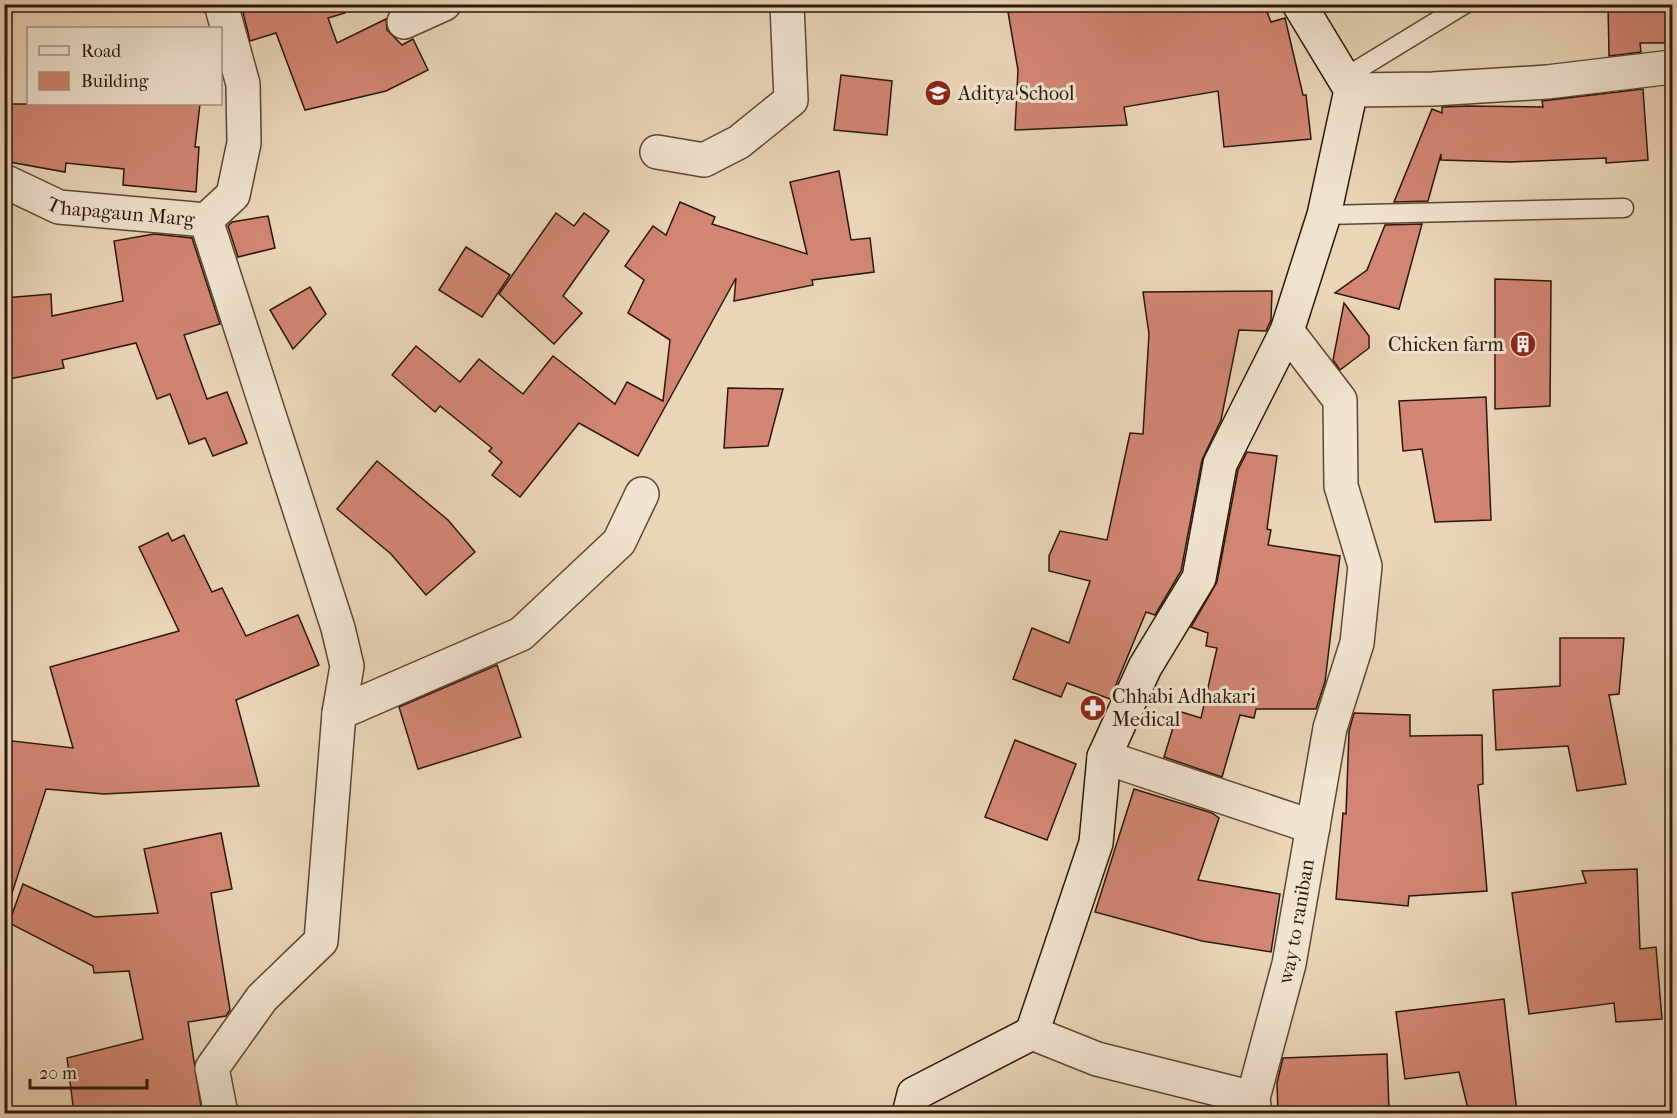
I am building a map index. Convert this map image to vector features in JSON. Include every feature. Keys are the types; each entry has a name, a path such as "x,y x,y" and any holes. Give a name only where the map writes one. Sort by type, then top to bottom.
{"street":[{"name":"Thapagaun Marg","path":"4,181 58,207 206,220 233,195 244,143 243,84 221,4"},
{"path":"404,22 444,4"},
{"path":"657,152 704,160 739,142 791,100 787,4"},
{"path":"909,1113 914,1094 1032,1033 1096,843 1104,758 1145,667 1199,578 1220,464 1287,331 1324,215 1347,84 1299,4"},
{"path":"1347,84 1433,89 1547,82 1672,67"},
{"path":"206,220 338,628 347,666 339,713 321,941 262,998 212,1068 221,1113"},
{"name":"way to raniban","path":"1254,1106 1289,964 1330,728 1357,643 1365,566 1341,486 1340,400 1287,331"},
{"path":"339,713 521,634 619,542 642,494"},
{"path":"1104,758 1313,827"},
{"path":"1032,1033 1097,1059 1254,1106"}],"lane":[{"path":"1347,84 1465,4"},
{"path":"1324,215 1624,208"}],"building":[{"path":"254,4 344,4 345,13 328,18 337,43 386,19 387,30 402,45 413,39 428,70 386,91 305,110 276,33 250,41 242,8"},
{"path":"1059,4 1264,4 1271,22 1285,18 1303,95 1306,95 1311,139 1224,147 1218,91 1124,107 1127,125 1015,130 1018,70 1008,12"},
{"path":"1608,4 1669,4 1669,43 1640,43 1641,52 1609,56"},
{"path":"841,75 892,81 887,135 834,130"},
{"path":"1643,89 1648,160 1606,163 1606,158 1511,162 1441,160 1441,154 1428,201 1394,202 1432,109 1442,113 1442,107 1543,107 1542,101"},
{"path":"4,104 200,105 195,147 199,147 196,192 123,185 124,169 66,163 65,172 4,161"},
{"path":"839,171 851,240 870,238 874,272 812,280 813,285 734,301 736,278 638,456 579,423 520,497 492,475 502,462 489,451 492,448 440,406 435,412 392,375 416,346 460,382 479,359 523,394 553,356 615,404 627,382 663,401 670,340 628,313 644,280 625,266 653,226 666,235 680,202 715,217 712,224 807,254 790,182"},
{"path":"556,213 574,226 584,213 609,231 563,296 582,313 554,344 499,294"},
{"path":"268,216 275,248 238,257 228,226 232,222"},
{"path":"1422,224 1399,309 1335,293 1367,270 1385,225"},
{"path":"154,234 192,238 220,324 184,335 207,399 227,392 247,443 213,456 205,438 189,444 170,394 157,399 136,343 62,360 64,368 4,380 4,298 51,294 52,316 123,301 114,241"},
{"path":"466,247 510,275 482,317 439,290"},
{"name":"Chicken farm","path":"1495,279 1551,281 1550,406 1495,409"},
{"path":"310,287 326,314 293,349 270,310"},
{"path":"1272,291 1271,320 1266,331 1239,330 1221,420 1202,460 1181,571 1155,615 1146,612 1110,699 1067,683 1061,697 1013,679 1032,628 1069,643 1090,581 1049,571 1049,556 1060,531 1107,540 1130,433 1143,434 1149,334 1143,292"},
{"path":"1344,303 1369,336 1369,348 1340,370 1333,360"},
{"path":"728,388 783,389 768,446 724,448"},
{"path":"1486,397 1491,520 1435,522 1422,449 1403,451 1399,401"},
{"path":"1247,452 1277,456 1267,529 1271,530 1268,545 1340,556 1325,682 1316,709 1256,709 1254,718 1240,715 1222,777 1164,757 1178,711 1201,718 1217,648 1206,646 1208,633 1191,627 1217,582 1238,470"},
{"path":"377,461 448,520 475,552 426,595 391,554 337,509"},
{"path":"168,533 172,541 184,535 212,592 222,588 246,636 298,615 319,665 236,700 259,786 104,794 46,789 11,896 4,895 4,740 73,748 50,667 179,631 139,547"},
{"path":"1560,638 1624,638 1619,694 1609,695 1626,784 1577,791 1568,746 1496,750 1493,690 1560,686"},
{"path":"497,665 521,737 418,769 399,707"},
{"path":"1354,713 1410,715 1410,736 1482,735 1483,784 1478,785 1487,891 1409,896 1408,906 1336,899 1343,813 1346,814 1349,731"},
{"path":"1015,740 1076,764 1047,840 985,817"},
{"path":"1134,789 1212,813 1219,818 1198,880 1280,894 1271,952 1202,941 1095,912"},
{"path":"221,833 232,889 211,893 230,1010 226,1016 188,1022 202,1113 74,1113 67,1058 143,1039 129,971 94,973 93,966 9,923 23,884 95,917 158,913 144,849"},
{"path":"1637,869 1640,949 1656,947 1662,1019 1616,1022 1614,1003 1529,1014 1512,893 1586,883 1582,871"},
{"path":"1504,999 1517,1113 1469,1113 1459,1072 1405,1079 1396,1012"},
{"path":"1387,1054 1389,1109 1332,1111 1332,1113 1278,1113 1277,1083 1283,1058"}],"place":[{"name":"Aditya School","path":"938,93"},
{"name":"Chicken farm","path":"1523,344"},
{"name":"Chhabi Adhakari Medical","path":"1093,708"}]}
